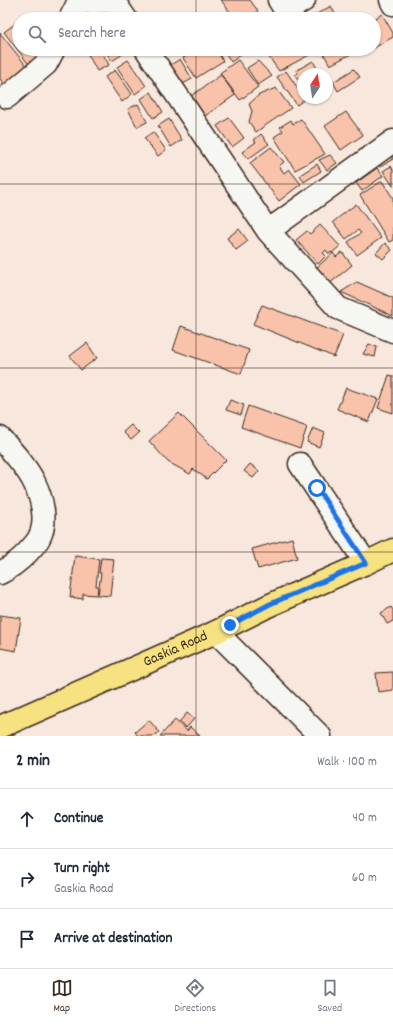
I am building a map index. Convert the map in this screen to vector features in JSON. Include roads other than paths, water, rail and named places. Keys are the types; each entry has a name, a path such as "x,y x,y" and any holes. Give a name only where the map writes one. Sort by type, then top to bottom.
{"main road":[{"name":"Gaskia Road","path":"0,727 216,632 270,604 393,550"}],"street":[{"path":"74,12 78,3 114,0 122,12"},
{"path":"279,0 286,11 304,0"},
{"path":"391,0 393,4"},
{"path":"7,97 46,64 50,56"},
{"path":"151,56 268,231 338,308 393,331"},
{"path":"268,231 393,141"},
{"path":"0,438 12,451 34,482 44,514 43,526 39,538 34,545 20,559 0,573"},
{"path":"300,464 366,563"},
{"path":"216,632 320,736"}]}
